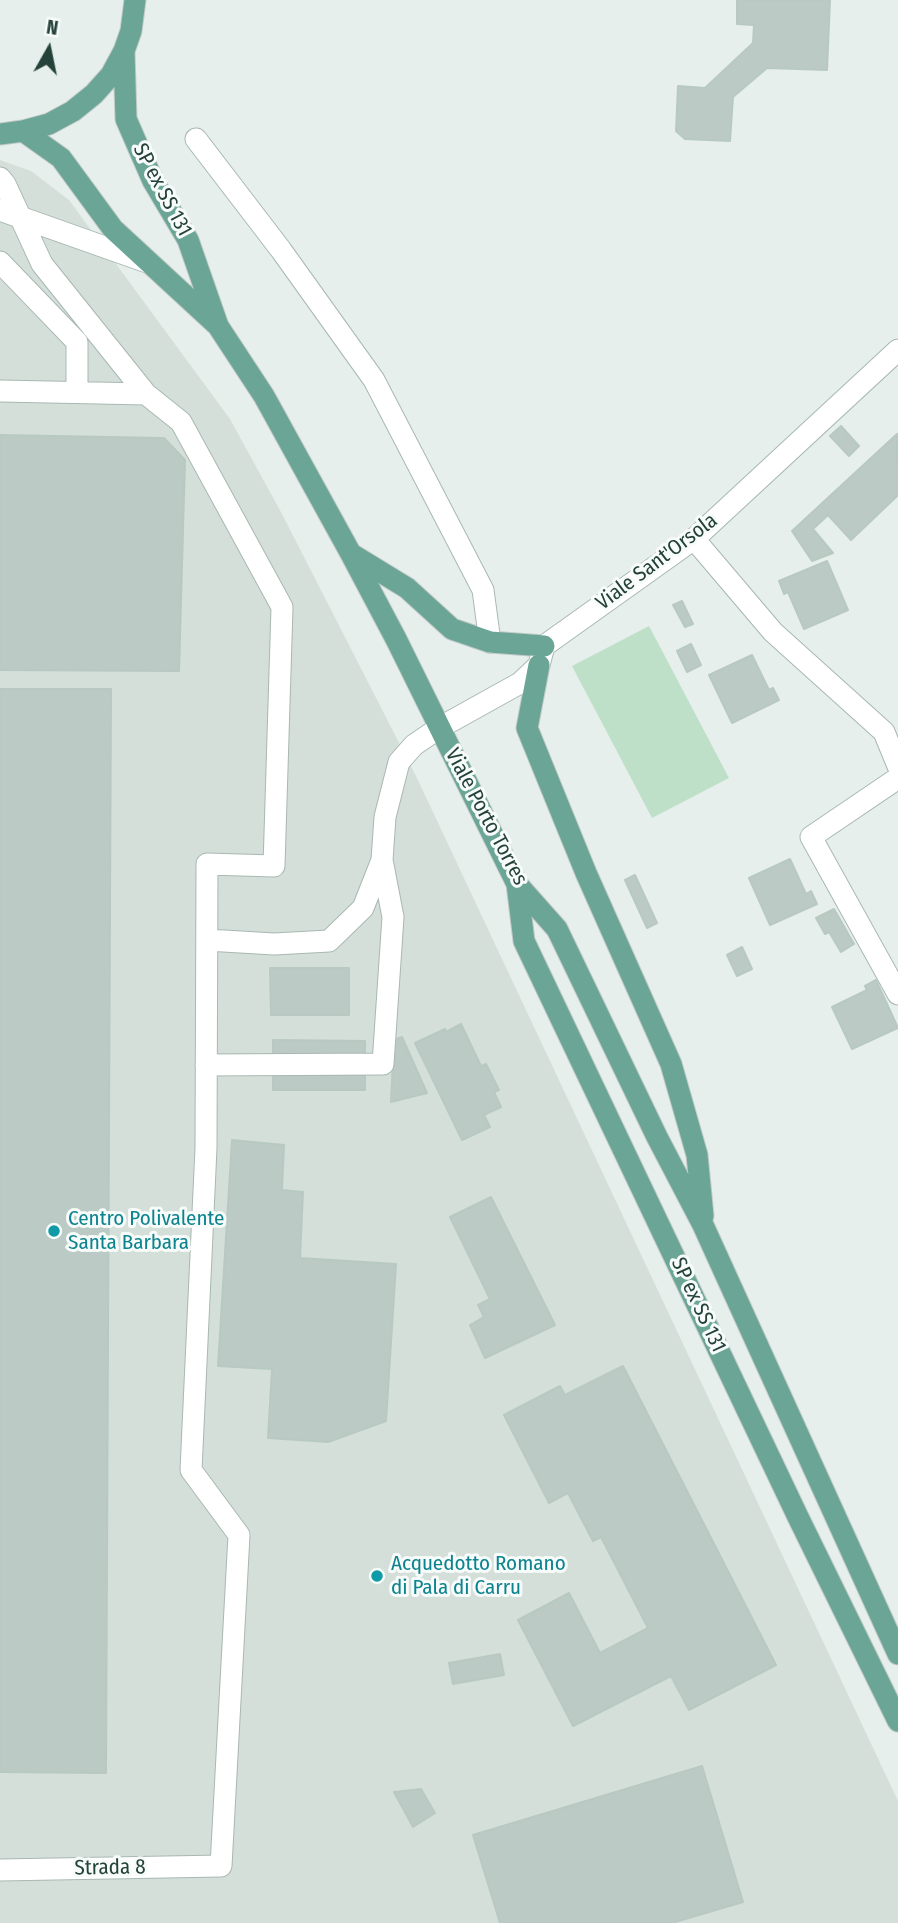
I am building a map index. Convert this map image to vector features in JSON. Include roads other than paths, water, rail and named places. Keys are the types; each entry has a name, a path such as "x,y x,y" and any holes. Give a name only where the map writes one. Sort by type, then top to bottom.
{"main road":[{"path":"0,134 49,124 73,111 94,94 111,75 124,51 131,31 135,0"},
{"name":"SP ex SS 131","path":"124,51 126,119 153,181 188,240 218,326 264,396 351,554"},
{"name":"SP ex SS 131","path":"23,131 61,158 113,229 218,326"},
{"path":"351,554 407,588 452,629 541,656 527,728 586,873 671,1064 697,1155 703,1225"},
{"name":"Viale Porto Torres","path":"351,554 517,884 556,929 657,1138 703,1225"},
{"name":"SP ex SS 131","path":"517,884 524,941 898,1721"},
{"name":"SP ex SS 131","path":"703,1225 898,1654"}],"street":[{"path":"196,139 281,250 374,380 483,590 490,642"},
{"path":"0,178 42,264 146,394 181,422 282,607 274,866 208,864 206,1065 383,1064 393,917 382,860"},
{"path":"0,210 147,262"},
{"path":"0,262 76,342 77,391"},
{"name":"Viale Sant'Orsola","path":"382,860 385,817 399,762 414,746 439,728 520,683 541,656 694,538 893,364"},
{"path":"0,391 146,394"},
{"path":"694,538 773,632 884,732 898,766"},
{"path":"898,778 811,836 898,993"},
{"path":"207,940 274,944 329,941 363,908 382,860"},
{"name":"Strada 8","path":"0,1870 220,1866 239,1535 191,1469 206,1148 206,1065"}],"place":[{"name":"Centro Polivalente Santa Barbara","path":"54,1231"},
{"name":"Acquedotto Romano di Pala di Carru","path":"377,1576"}]}
